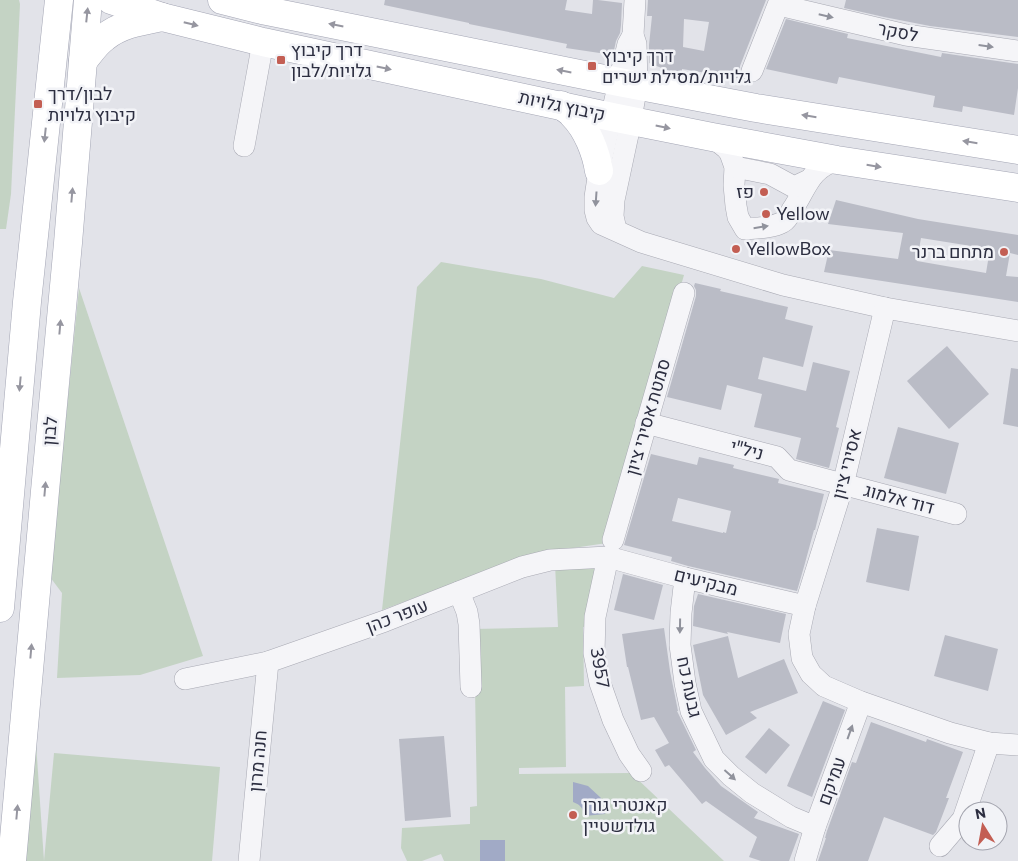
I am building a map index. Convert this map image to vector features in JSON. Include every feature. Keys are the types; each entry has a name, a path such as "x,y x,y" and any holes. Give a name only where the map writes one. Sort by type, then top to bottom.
{"main road":[{"path":"44,0 54,48"},
{"name":"לבון","path":"0,608 27,302 60,0"},
{"name":"לבון","path":"12,861 88,0"},
{"name":"קיבוץ גלויות","path":"112,0 162,17 263,42 712,138 837,160 1018,188"},
{"name":"קיבוץ גלויות","path":"222,0 262,10 628,84 766,110 1018,150"},
{"path":"83,61 103,37 114,30 130,24 162,17"},
{"path":"561,105 574,115 582,126 595,154 599,171"}],"street":[{"path":"616,230 613,216 621,119 636,44 633,35 635,0"},
{"path":"752,72 779,3"},
{"name":"לסקר","path":"779,3 906,35 1018,51"},
{"path":"244,146 263,42"},
{"path":"621,119 599,171 595,210 601,224 640,242 820,295 1018,331"},
{"path":"712,138 726,148 735,167 736,206 738,217 745,229 763,228 785,221 809,180 820,168 837,160"},
{"path":"735,167 770,174 794,187 809,180"},
{"name":"סמטת אסירי ציון","path":"610,549 684,293"},
{"name":"אסירי ציון","path":"885,308 843,484 805,606 799,634 802,658 811,674 824,686 861,702 950,733 1006,745"},
{"name":"ניל\"י","path":"646,423 777,457 789,470 843,484"},
{"name":"דוד אלמוג","path":"843,484 956,514"},
{"name":"מבקיעים","path":"610,549 685,578 805,606"},
{"name":"עופר כהן","path":"185,680 268,662 385,621 522,567 610,549"},
{"name":"3957","path":"610,549 596,616 594,653 600,683 613,720 629,754 641,771"},
{"name":"גבעת כח","path":"685,578 680,645 685,683 691,711 714,759 752,793 791,817 815,827"},
{"path":"459,592 467,612 469,624 471,687"},
{"name":"חנה מרון","path":"249,861 268,662"},
{"name":"עמיקם","path":"805,861 815,827 861,702"},
{"path":"940,846 962,819 1006,745"}],"green space":[{"path":"0,0 19,0 20,4 11,194 6,229 0,229"},
{"path":"441,262 541,279 614,298 642,266 684,275 607,543 532,554 382,610 417,287"},
{"path":"79,288 203,656 140,675 57,678 62,593 50,577"},
{"path":"555,564 595,564 591,626 583,627 584,686 565,687 566,767 519,768 519,774 631,773 724,861 444,861 441,854 422,861 407,861 401,848 402,828 470,824 470,807 477,806 474,629 558,627"},
{"path":"35,728 44,861 21,861"},
{"path":"54,753 220,767 212,861 44,861"}],"water":[{"path":"573,782 588,786 601,798 605,814 584,816 581,807 573,802"},
{"path":"480,840 505,840 505,861 480,861"}],"building":[{"path":"385,0 567,0 565,10 592,14 593,0 598,0 622,3 621,25 613,55 566,48 567,44 384,5"},
{"path":"648,0 766,0 740,66 740,73 743,79 682,69 682,76 649,63 652,16 647,16","holes":["684,19 709,22 704,51 683,47"]},
{"path":"846,0 1018,0 1018,37 930,26 884,17 844,8"},
{"path":"786,19 848,34 847,38 941,57 942,53 1018,64 1018,88 1014,115 963,106 962,112 933,107 935,96 839,77 837,84 766,69"},
{"name":"מתחם ברנר","path":"836,200 918,219 1018,235 1018,255 1010,253 1006,276 1018,277 1018,302 824,272 829,250 898,259 903,233 828,224","holes":["921,238 990,249 986,273 917,261"]},
{"path":"695,283 788,307 785,319 813,326 803,367 763,357 758,379 806,391 813,362 850,371 836,427 839,428 829,468 796,459 801,438 754,427 762,394 727,385 721,410 667,397 696,296"},
{"path":"947,346 989,394 949,429 907,381"},
{"path":"1011,368 1018,369 1018,427 1003,424"},
{"path":"898,427 959,443 946,494 884,478"},
{"path":"651,454 697,465 699,457 734,465 733,468 779,479 778,483 824,494 797,591 688,566 671,561 672,557 624,545","holes":["678,498 731,511 726,533 672,521"]},
{"path":"877,528 919,536 909,591 866,582"},
{"path":"623,574 663,585 654,620 614,610"},
{"path":"698,594 786,614 780,643 693,626 694,606"},
{"path":"664,628 677,711 696,750 693,752 721,786 758,812 754,818 799,834 789,861 761,861 749,857 757,837 706,801 702,804 669,765 665,767 655,750 669,743 654,717 641,720 627,667 622,634"},
{"path":"945,635 998,649 988,691 934,676"},
{"path":"728,636 738,678 784,659 798,693 750,712 757,718 726,735 703,695 693,645"},
{"path":"823,701 845,710 812,797 787,786"},
{"path":"871,722 926,742 927,739 963,752 946,798 949,798 936,832 933,835 884,817 868,861 818,861 852,762 856,763"},
{"path":"769,728 790,745 766,774 745,757"},
{"path":"444,736 451,817 405,821 399,739"}],"place":[{"name":"דרך קיבוץ גלויות/לבון","path":"281,60"},
{"name":"דרך קיבוץ גלויות/מסילת ישרים","path":"592,66"},
{"name":"לבון/דרך קיבוץ גלויות","path":"38,104"},
{"name":"פז","path":"764,192"},
{"name":"Yellow","path":"766,214"},
{"name":"YellowBox","path":"736,249"},
{"name":"מתחם ברנר","path":"1004,252"},
{"name":"קאנטרי גורן גולדשטיין","path":"573,815"}]}
